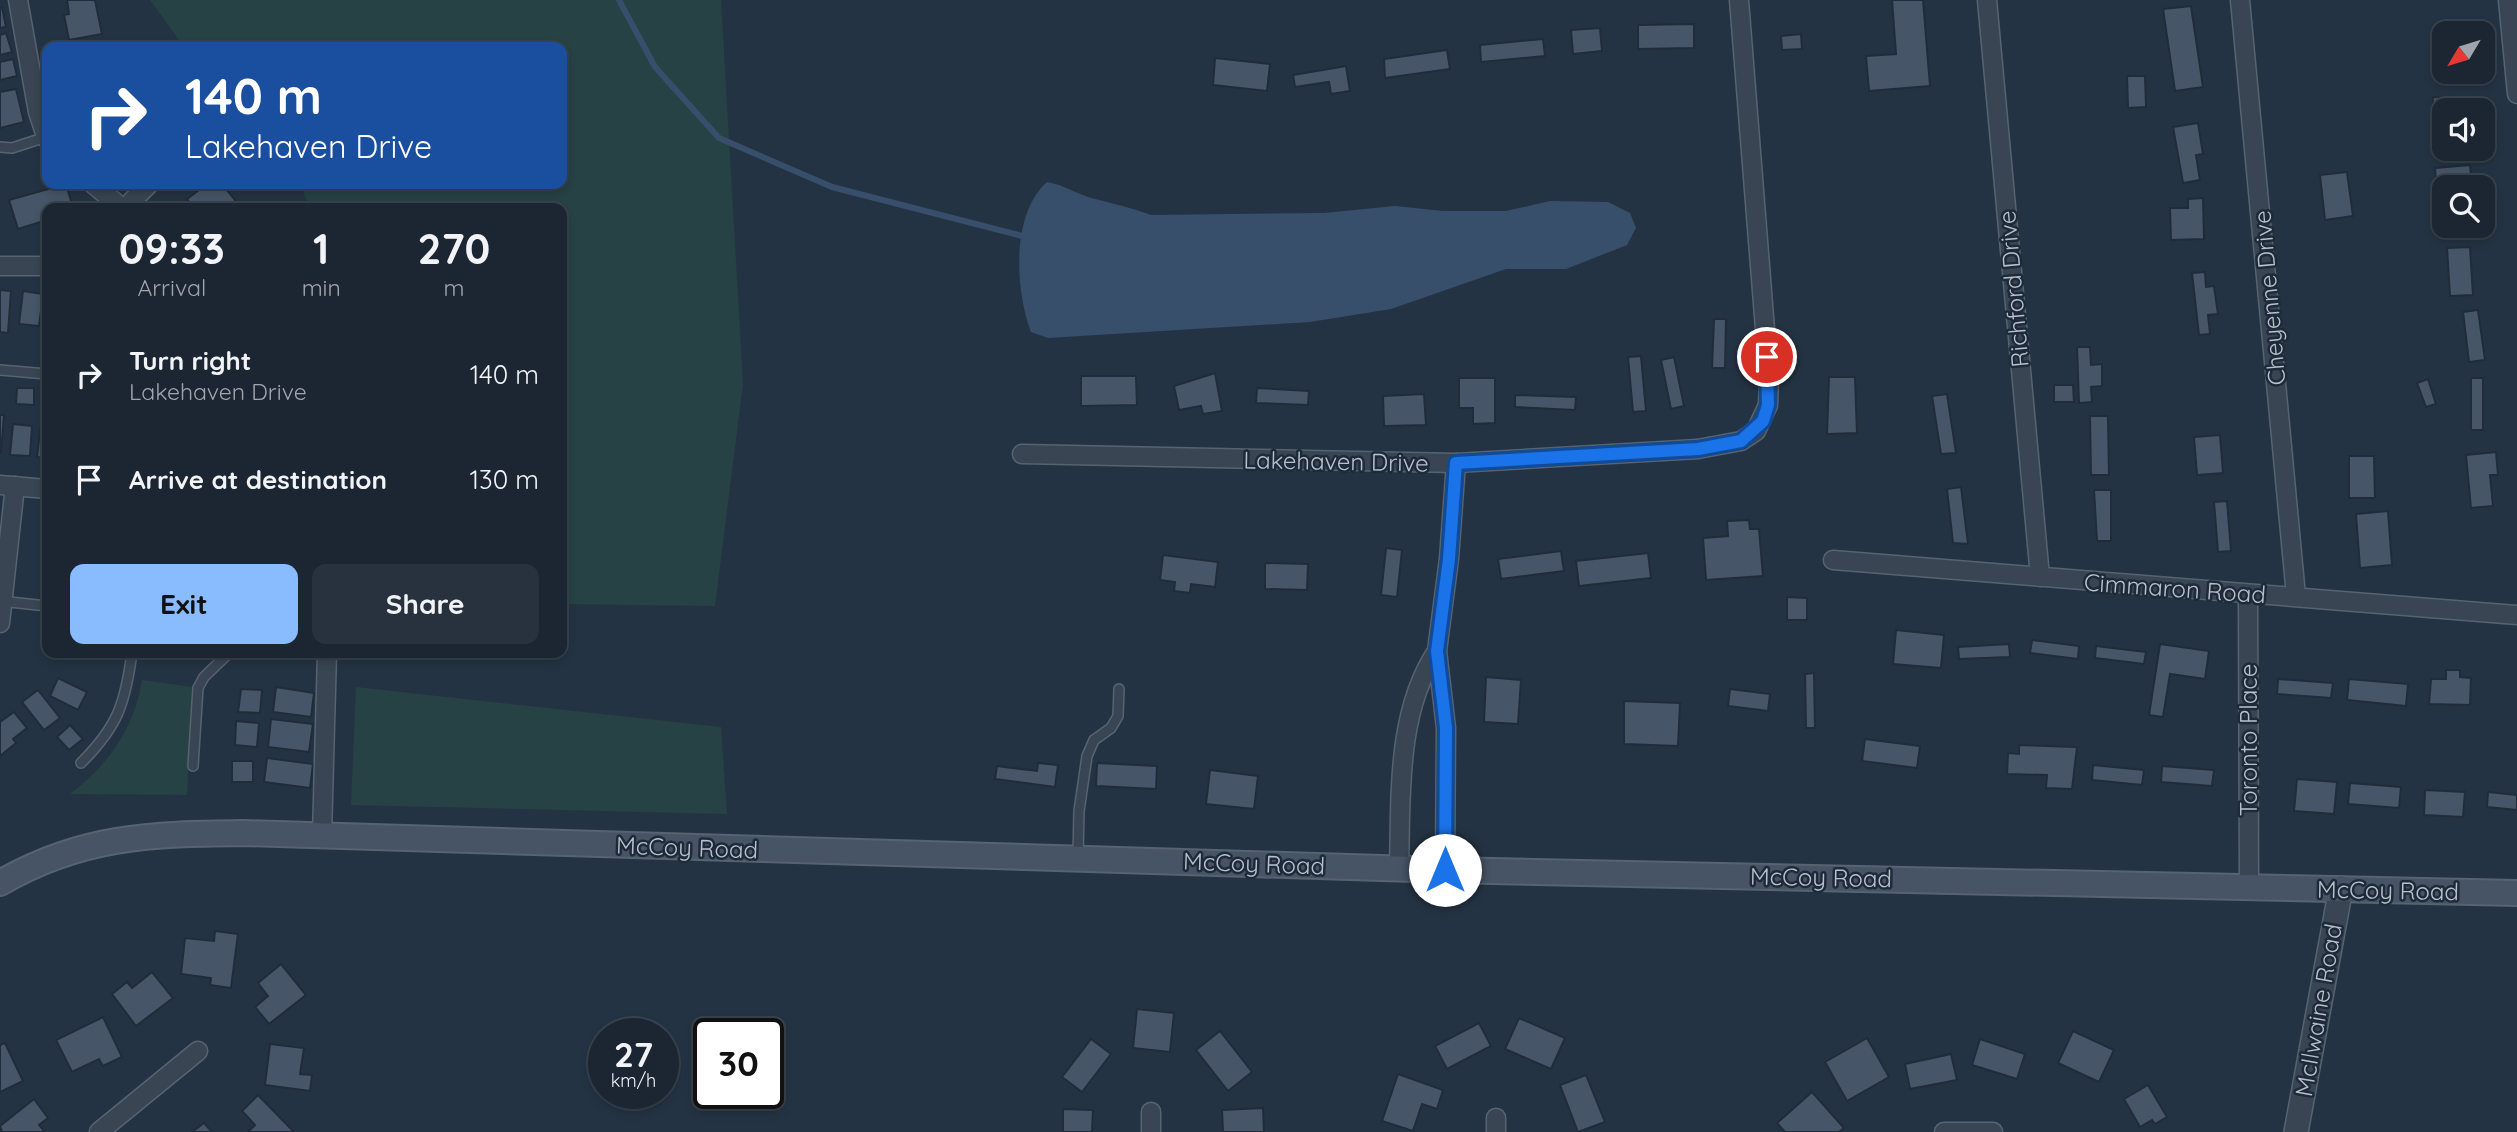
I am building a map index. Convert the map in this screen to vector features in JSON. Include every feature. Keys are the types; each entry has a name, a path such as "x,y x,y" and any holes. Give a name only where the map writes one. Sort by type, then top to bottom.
{"main road":[{"name":"McCoy Road","path":"0,883 52,857 135,836 323,835 1445,870 2517,893"}],"street":[{"path":"18,0 42,114"},
{"name":"Lakehaven Drive","path":"1022,454 1456,463 1724,447 1741,441 1763,421 1768,405 1769,380 1739,0"},
{"name":"Richford Drive","path":"1987,0 2040,577"},
{"name":"Cheyenne Drive","path":"2240,0 2296,596"},
{"path":"2508,0 2517,94"},
{"path":"99,189 118,203"},
{"path":"129,203 144,189"},
{"path":"0,266 42,266"},
{"path":"1445,870 1446,728 1437,651 1449,559 1456,463"},
{"path":"0,624 8,485 42,488"},
{"name":"Cimmaron Road","path":"1833,560 2517,615"},
{"name":"Toronto Place","path":"2248,594 2249,887"},
{"path":"1399,868 1402,785 1408,732 1421,674 1437,651"},
{"path":"323,835 327,658"},
{"name":"McIlwaine Road","path":"2296,1132 2341,888"},
{"path":"99,1132 198,1051"},
{"path":"1151,1112 1151,1132"},
{"path":"1944,1132 1993,1132"}],"lane":[{"path":"0,147 12,148 42,139"},
{"path":"0,370 42,374"},
{"path":"1,601 42,605"},
{"path":"81,764 111,730 120,714 126,695 131,658"},
{"path":"193,766 198,688 204,677 224,658"},
{"path":"1078,858 1079,811 1087,756 1094,740 1111,728 1118,716 1119,689"}],"green space":[{"path":"150,0 721,0 743,384 715,606 567,604 567,203 308,203 302,189 567,189 567,42 180,42"},
{"path":"142,680 192,687 187,795 70,794 97,770 118,744 133,714"},
{"path":"356,687 721,727 727,814 351,805"}],"water":[{"path":"1047,182 1151,215 1324,213 1395,206 1443,211 1506,211 1550,201 1608,202 1630,213 1636,228 1627,245 1566,269 1506,269 1391,309 1310,322 1048,338 1031,332 1020,275 1022,232 1027,213 1035,196"}],"building":[{"path":"67,0 95,0 102,34 69,40 64,15 69,14"},
{"path":"1892,0 1923,0 1930,86 1869,91 1866,56 1896,54"},
{"path":"2191,6 2203,87 2175,91 2163,9"},
{"path":"2,7 6,27 0,28 0,8"},
{"path":"1694,24 1694,48 1638,49 1638,25"},
{"path":"1600,28 1602,51 1573,54 1571,30"},
{"path":"6,33 12,52 0,55 0,35"},
{"path":"1801,34 1802,49 1782,50 1781,36"},
{"path":"1543,39 1545,56 1481,62 1480,45"},
{"path":"1447,50 1450,69 1385,78 1384,59"},
{"path":"1215,58 1270,64 1267,91 1213,85"},
{"path":"13,59 17,76 0,80 0,62"},
{"path":"1346,66 1350,91 1331,94 1329,82 1295,87 1293,75"},
{"path":"2127,76 2145,76 2146,107 2128,108"},
{"path":"16,89 24,122 0,128 0,92"},
{"path":"2198,123 2203,154 2196,155 2200,180 2183,183 2173,127"},
{"path":"2470,165 2471,175 2436,175 2435,168"},
{"path":"2347,172 2353,216 2325,220 2320,175"},
{"path":"48,189 67,189 72,203 42,203 42,222 18,229 9,200"},
{"path":"200,189 226,189 237,203 190,203 187,199"},
{"path":"2203,198 2204,239 2171,240 2170,208 2188,208 2188,199"},
{"path":"2470,247 2473,295 2450,296 2447,248"},
{"path":"2205,272 2206,287 2214,286 2218,314 2208,315 2210,334 2199,335 2192,273"},
{"path":"0,290 11,291 8,333 0,332"},
{"path":"23,291 42,294 39,326 19,324"},
{"path":"2478,310 2485,360 2469,362 2463,312"},
{"path":"1714,319 1726,319 1725,368 1712,368"},
{"path":"2077,347 2090,347 2091,365 2102,364 2102,386 2091,387 2092,402 2079,403"},
{"path":"1641,356 1646,411 1633,412 1628,357"},
{"path":"1674,357 1684,406 1671,409 1661,360"},
{"path":"1215,373 1222,411 1203,414 1201,406 1179,410 1174,386"},
{"path":"1081,376 1136,376 1137,405 1081,406"},
{"path":"1829,377 1855,377 1857,433 1827,434"},
{"path":"1459,378 1495,378 1495,423 1473,424 1473,408 1459,408"},
{"path":"2471,378 2483,378 2483,430 2471,430"},
{"path":"2428,379 2436,404 2426,407 2417,383"},
{"path":"2054,385 2073,385 2074,402 2054,402"},
{"path":"17,388 34,388 34,405 16,404"},
{"path":"1257,388 1309,391 1308,405 1256,403"},
{"path":"1424,394 1426,425 1384,426 1383,396"},
{"path":"1947,394 1956,453 1941,454 1932,396"},
{"path":"1515,395 1576,397 1575,410 1515,407"},
{"path":"0,415 4,415 1,453 0,453"},
{"path":"2090,416 2108,416 2109,475 2091,475"},
{"path":"13,424 32,426 30,456 10,455"},
{"path":"41,424 42,424 42,458 37,457"},
{"path":"2220,435 2223,473 2197,475 2194,437"},
{"path":"2496,452 2498,475 2490,475 2493,506 2471,508 2466,455"},
{"path":"2349,456 2374,456 2375,498 2349,498"},
{"path":"1961,487 1968,544 1953,543 1947,489"},
{"path":"2094,490 2111,490 2111,541 2097,541"},
{"path":"2227,501 2231,551 2218,552 2214,502"},
{"path":"2388,511 2392,565 2360,568 2356,514"},
{"path":"1749,520 1750,529 1759,529 1763,576 1706,580 1703,538 1728,536 1727,521"},
{"path":"1386,548 1402,550 1397,597 1381,595"},
{"path":"1561,551 1564,571 1501,579 1498,559"},
{"path":"1648,553 1651,578 1579,586 1576,561"},
{"path":"1163,555 1218,562 1215,587 1191,584 1190,593 1174,591 1175,582 1160,580"},
{"path":"1265,563 1308,564 1307,590 1265,589"},
{"path":"1787,597 1807,598 1807,620 1787,620"},
{"path":"1896,630 1944,635 1941,668 1893,664"},
{"path":"2032,640 2079,646 2078,659 2030,653"},
{"path":"2009,644 2010,657 1959,659 1958,647"},
{"path":"2160,644 2209,651 2205,679 2170,674 2163,717 2149,715"},
{"path":"2096,646 2146,652 2144,664 2095,658"},
{"path":"2446,670 2460,670 2460,677 2471,678 2470,705 2429,704 2431,679 2446,679"},
{"path":"1814,673 1815,728 1806,728 1805,674"},
{"path":"1486,677 1521,680 1518,724 1484,722"},
{"path":"58,678 87,692 78,710 50,696"},
{"path":"2278,679 2333,683 2331,698 2277,694"},
{"path":"2349,679 2408,684 2406,706 2347,700"},
{"path":"276,687 314,693 311,717 273,712"},
{"path":"241,689 262,690 260,713 238,712"},
{"path":"1730,689 1770,694 1768,711 1728,706"},
{"path":"38,690 60,718 44,730 22,702"},
{"path":"1624,701 1680,703 1678,746 1624,744"},
{"path":"14,712 27,728 13,739 16,743 0,756 0,722"},
{"path":"271,719 313,724 309,752 268,747"},
{"path":"236,721 259,723 257,747 235,745"},
{"path":"70,725 83,739 69,750 57,737"},
{"path":"1865,739 1920,746 1917,768 1862,761"},
{"path":"2019,745 2077,747 2072,789 2046,788 2047,775 2007,774 2008,753 2019,754"},
{"path":"267,758 313,764 310,788 264,782"},
{"path":"232,761 253,761 253,782 232,782"},
{"path":"1038,763 1058,765 1055,787 995,779 997,766 1037,771"},
{"path":"1097,763 1157,766 1156,789 1096,786"},
{"path":"2093,765 2144,770 2142,785 2092,780"},
{"path":"2162,766 2214,770 2212,786 2161,782"},
{"path":"1210,770 1258,776 1254,809 1206,804"},
{"path":"2297,779 2337,782 2334,814 2294,811"},
{"path":"2350,783 2401,787 2399,808 2348,804"},
{"path":"2425,790 2465,792 2463,817 2424,815"},
{"path":"2488,792 2517,795 2517,810 2487,807"},
{"path":"215,931 238,934 231,988 210,985 211,978 181,974 185,938 214,941"},
{"path":"281,964 306,995 269,1024 255,1007 268,996 258,983"},
{"path":"152,972 173,998 136,1026 112,994 127,982 132,988"},
{"path":"1137,1009 1174,1013 1170,1052 1133,1048"},
{"path":"103,1017 122,1057 103,1066 99,1059 72,1072 56,1040"},
{"path":"1519,1018 1565,1038 1551,1069 1505,1049"},
{"path":"1479,1023 1491,1046 1447,1069 1435,1046"},
{"path":"1220,1031 1252,1072 1228,1091 1196,1050"},
{"path":"2073,1031 2114,1050 2099,1082 2058,1063"},
{"path":"1867,1038 1889,1077 1847,1101 1825,1062"},
{"path":"1091,1039 1111,1054 1082,1092 1062,1077"},
{"path":"1980,1039 2025,1054 2017,1079 1972,1065"},
{"path":"5,1043 23,1081 0,1092 0,1045"},
{"path":"270,1044 304,1048 300,1074 312,1075 310,1091 265,1085"},
{"path":"1951,1054 1957,1080 1910,1089 1905,1064"},
{"path":"1398,1074 1443,1090 1437,1109 1422,1104 1413,1131 1382,1121"},
{"path":"1586,1075 1605,1122 1578,1132 1560,1085"},
{"path":"2148,1085 2167,1117 2155,1124 2152,1120 2140,1127 2124,1099"},
{"path":"1812,1092 1844,1128 1839,1132 1785,1132 1777,1123"},
{"path":"258,1095 294,1132 248,1132 255,1125 242,1111"},
{"path":"34,1099 48,1118 39,1125 45,1132 2,1132 0,1126"},
{"path":"1263,1108 1264,1132 1223,1132 1222,1110"},
{"path":"1063,1109 1093,1110 1092,1132 1063,1132"},
{"path":"204,1123 212,1132 192,1132"}],"waterway":[{"path":"619,0 655,67 719,138 832,187 1026,237"}],"route":[{"path":"1445,870 1446,728 1437,651 1449,559 1456,463 1724,447 1741,441 1763,421 1768,405 1767,357"}]}
